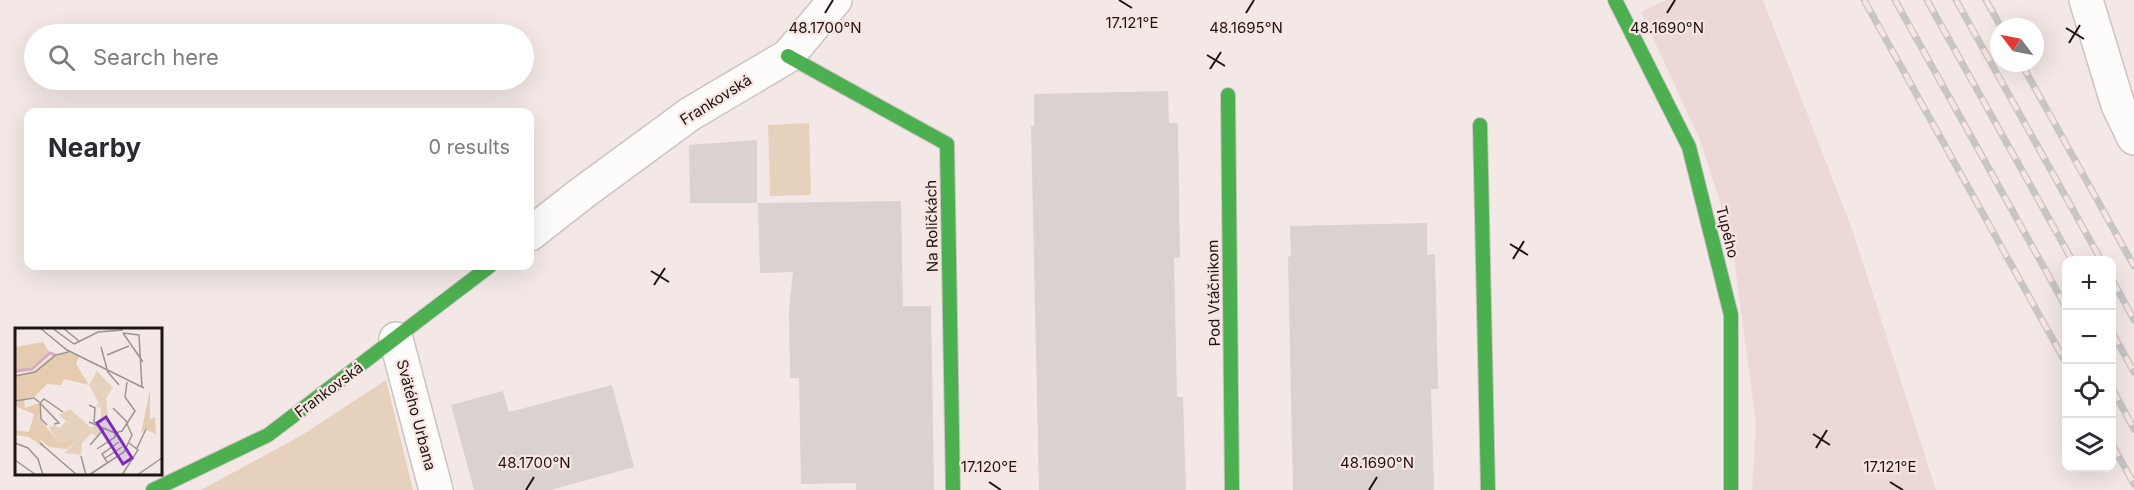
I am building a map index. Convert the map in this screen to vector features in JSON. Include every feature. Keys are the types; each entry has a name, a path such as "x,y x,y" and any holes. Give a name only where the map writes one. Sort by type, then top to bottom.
{"street":[{"name":"Frankovská","path":"534,231 690,114 788,56 835,0"},
{"name":"Tupého","path":"1615,0 1689,147 1731,315 1731,490"},
{"path":"2086,0 2118,105 2134,138"},
{"name":"Na Roličkách","path":"788,56 947,144 953,490"},
{"name":"Pod Vtáčnikom","path":"1228,95 1232,490"},
{"path":"1480,125 1488,490"},
{"name":"Frankovská","path":"153,490 268,435 485,270"},
{"name":"Svätého Urbana","path":"396,339 436,490"}],"shaded area":[{"path":"1666,0 1763,0 1852,229 1936,490 1752,490 1756,423 1731,236 1700,140 1641,12"},
{"path":"809,123 811,195 770,196 768,125"},
{"path":"386,380 413,490 201,490 302,435"}],"building":[{"path":"1168,91 1169,123 1178,123 1180,258 1174,258 1177,397 1183,397 1186,490 1039,490 1031,126 1034,126 1034,94"},
{"path":"757,140 757,203 690,203 689,145"},
{"path":"901,201 903,306 931,306 934,490 856,490 856,483 801,484 799,378 790,378 789,309 793,272 760,273 758,203"},
{"path":"1427,223 1427,255 1435,254 1438,389 1431,389 1434,490 1293,490 1288,257 1291,256 1290,226"},
{"path":"612,385 634,467 551,490 474,490 451,405 503,391 509,412"}],"railway":[{"path":"1864,0 2062,356"},
{"path":"1895,0 2062,300"},
{"path":"1927,0 2070,256"},
{"path":"1956,0 2099,256"},
{"path":"1986,0 1996,18"},
{"path":"2026,72 2134,266"},
{"path":"2116,286 2134,320"},
{"path":"2116,339 2134,372"},
{"path":"2116,395 2134,429"},
{"path":"2116,451 2134,484"}],"traffic: fast":[{"path":"1615,0 1689,147 1731,315 1731,490"},
{"path":"788,56 947,144 953,490"},
{"path":"1228,95 1232,490"},
{"path":"1480,125 1488,490"},
{"path":"153,490 268,435 485,270"}]}
